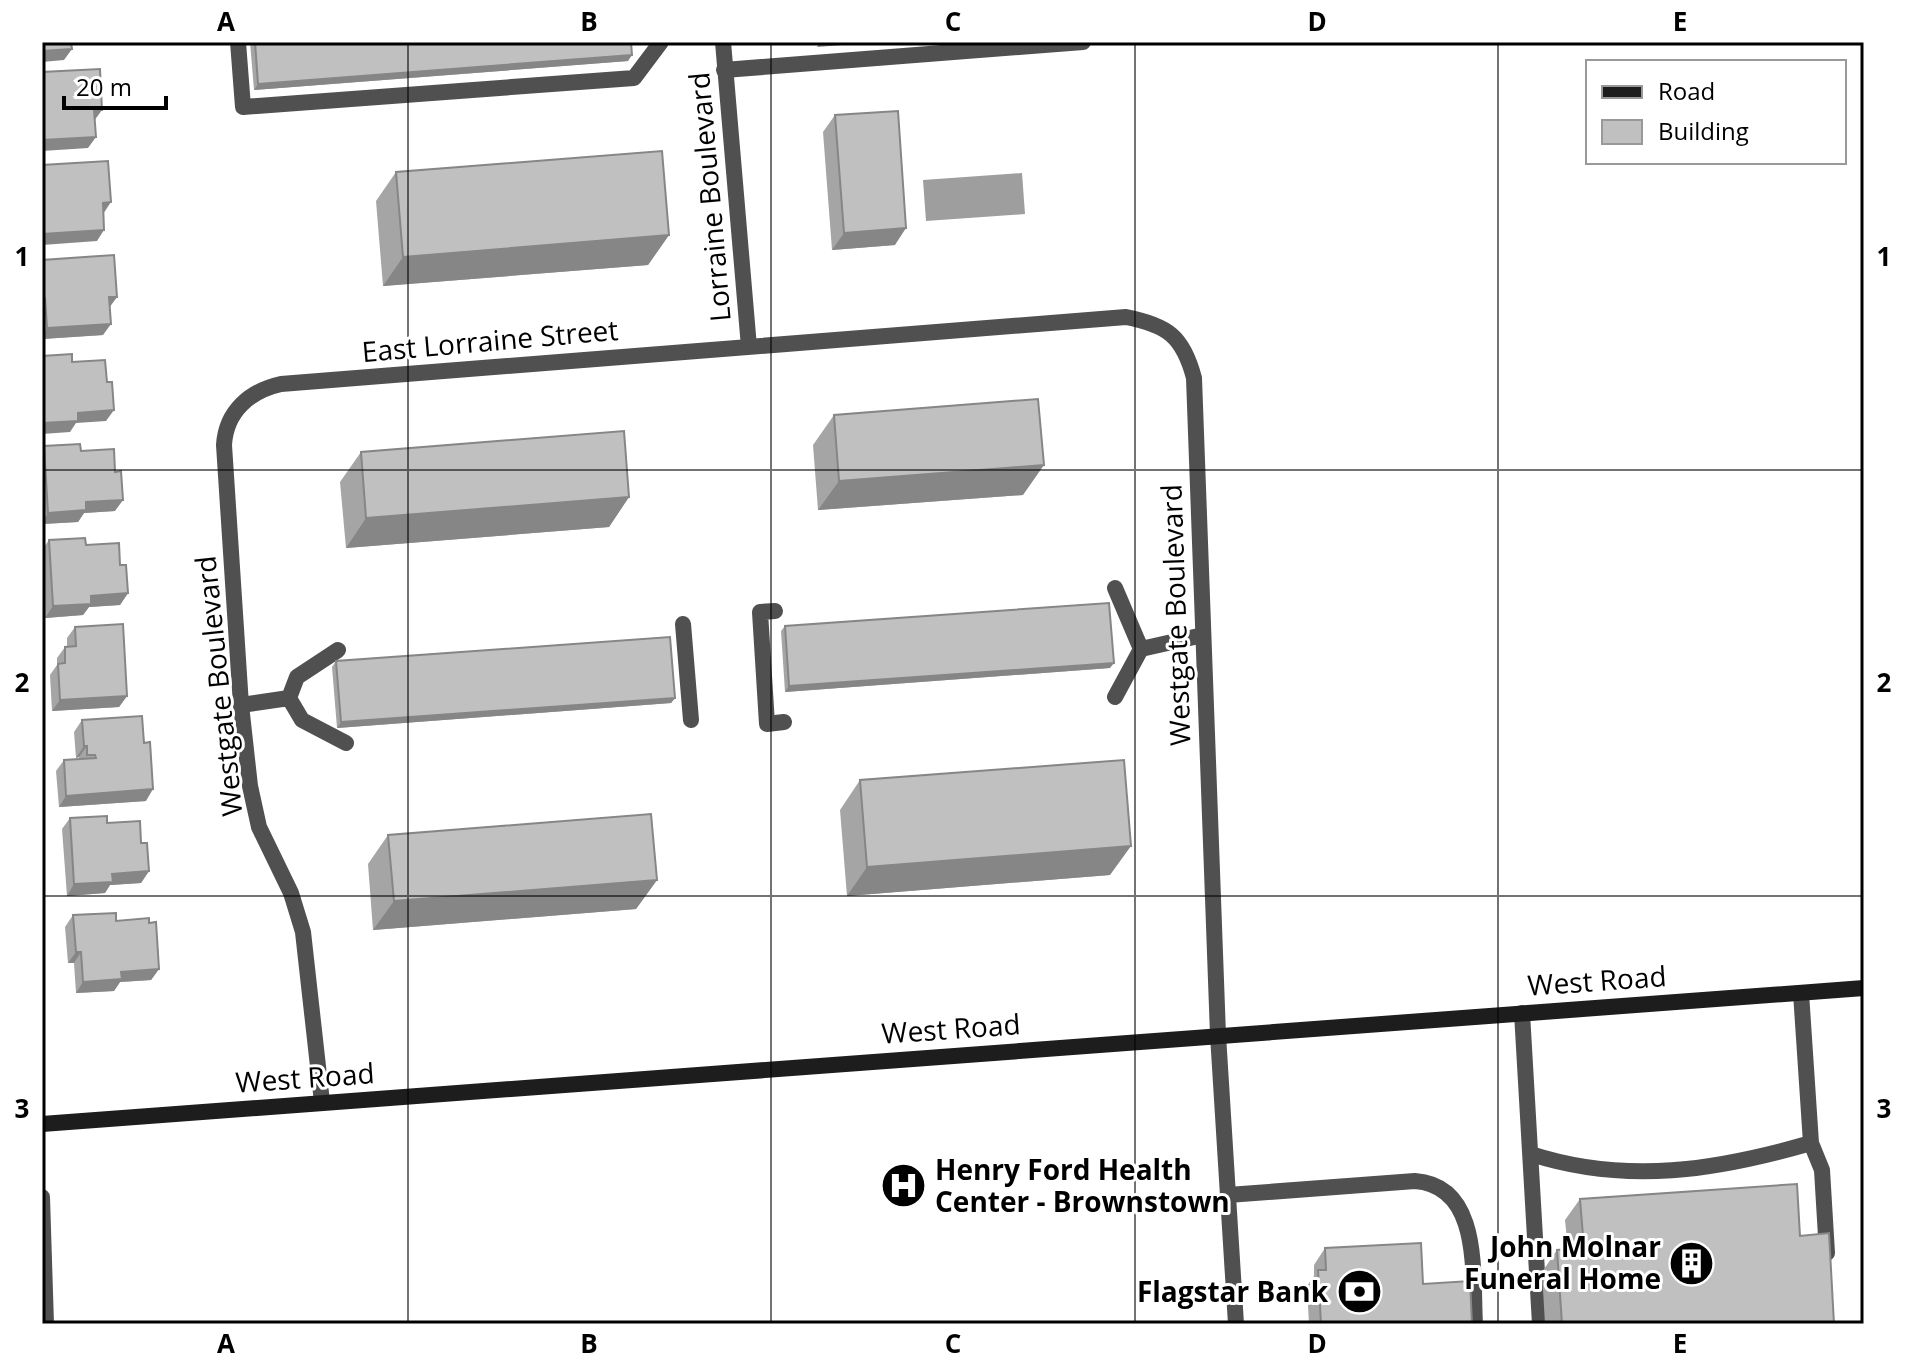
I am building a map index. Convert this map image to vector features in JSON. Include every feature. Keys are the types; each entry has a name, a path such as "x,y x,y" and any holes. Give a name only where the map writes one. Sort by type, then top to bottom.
{"main road":[{"name":"West Road","path":"42,1124 1864,988"}],"street":[{"path":"238,42 243,107 634,78 661,42"},
{"name":"Lorraine Boulevard","path":"723,42 749,347"},
{"path":"724,70 1083,42"},
{"name":"Westgate Boulevard","path":"749,347 1126,317 1154,323 1174,337 1188,357 1194,378 1218,1035 1236,1324"},
{"name":"East Lorraine Street","path":"241,404 266,387 281,384 749,347"},
{"name":"Westgate Boulevard","path":"241,404 225,433 224,445 241,705 250,786 259,827 291,893 303,932 322,1102"},
{"path":"1115,588 1141,649"},
{"path":"775,611 760,612 767,724 784,722"},
{"path":"683,624 691,720"},
{"path":"1115,697 1141,649 1203,635"},
{"path":"289,698 297,677 338,650"},
{"path":"241,705 289,698"},
{"path":"289,698 302,720 346,743"},
{"path":"1801,993 1811,1143 1822,1170 1828,1263"},
{"path":"1522,1013 1540,1324"},
{"path":"1531,1154 1579,1167 1666,1172 1724,1165 1811,1143"},
{"path":"1228,1195 1415,1181 1438,1186 1454,1199 1466,1223 1475,1324"},
{"path":"42,1197 46,1324"}],"shaded area":[{"path":"1022,173 1025,214 926,221 923,180"}],"building":[{"path":"42,42 71,42 72,49 42,51"},
{"path":"255,42 631,42 632,55 258,84"},
{"path":"100,69 102,110 94,110 96,137 42,140 42,72"},
{"path":"898,111 906,228 844,233 835,115"},
{"path":"662,151 669,235 403,257 396,172"},
{"path":"108,161 111,202 103,203 104,230 42,234 42,165"},
{"path":"114,255 117,297 109,297 111,324 47,328 45,298 42,298 42,260"},
{"path":"72,354 72,362 105,360 107,382 112,382 114,410 78,413 78,421 42,423 42,356"},
{"path":"1038,399 1044,465 839,481 834,415"},
{"path":"624,431 629,497 366,518 361,452"},
{"path":"80,444 81,451 114,449 115,472 121,471 123,500 86,502 86,510 48,513 44,446"},
{"path":"85,538 86,545 119,543 120,565 126,565 128,593 91,596 91,604 53,606 49,540"},
{"path":"1109,603 1114,663 789,686 785,626"},
{"path":"123,624 127,696 60,700 58,664 65,663 65,647 76,646 75,627"},
{"path":"670,637 675,698 341,722 336,661"},
{"path":"142,716 144,743 150,742 153,789 66,796 64,760 96,758 95,755 87,755 82,720"},
{"path":"1124,760 1131,846 867,867 860,780"},
{"path":"651,814 657,880 394,901 388,835"},
{"path":"107,816 107,823 140,821 141,843 147,843 149,871 112,874 113,882 74,884 70,818"},
{"path":"116,913 116,921 149,918 149,923 156,922 159,969 121,972 122,979 83,982 81,952 76,952 73,915"},
{"name":"John Molnar Funeral Home","path":"1797,1184 1800,1236 1829,1233 1834,1324 1562,1324 1557,1250 1584,1248 1580,1199"},
{"name":"Flagstar Bank","path":"1421,1243 1423,1284 1470,1281 1472,1324 1321,1324 1318,1270 1326,1270 1325,1248"}],"place":[{"name":"Henry Ford Health Center - Brownstown","path":"904,1186"},
{"name":"John Molnar Funeral Home","path":"1692,1263"},
{"name":"Flagstar Bank","path":"1359,1292"}]}
